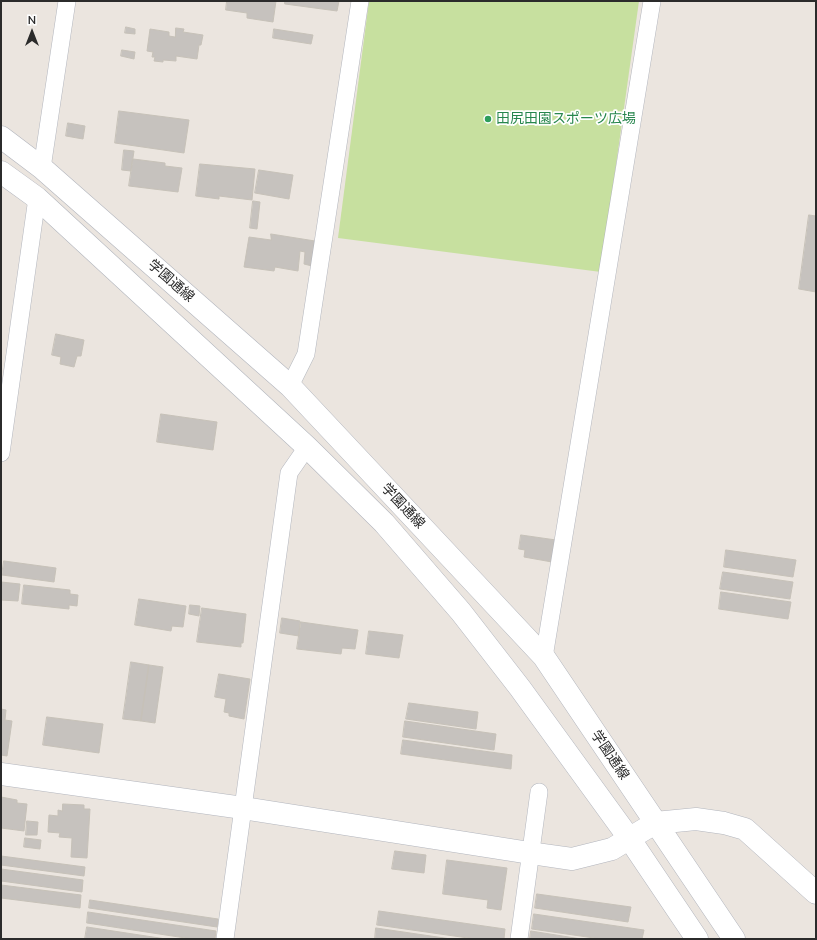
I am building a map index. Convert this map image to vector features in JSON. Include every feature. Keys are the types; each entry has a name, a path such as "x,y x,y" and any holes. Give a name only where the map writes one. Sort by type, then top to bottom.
{"street":[{"path":"42,168 67,1"},
{"path":"290,386 306,354 360,1"},
{"path":"544,657 652,1"},
{"name":"学園通線","path":"1,137 42,168 290,386 544,657 734,939"},
{"name":"学園通線","path":"1,172 37,198 307,447 384,523 461,612 520,688 629,838 697,939"},
{"path":"1,453 37,198"},
{"path":"225,939 289,473 307,447"},
{"path":"1,774 243,808 572,859 612,848 656,823 696,819 724,823 745,829 816,893"},
{"path":"518,939 539,792"}],"green space":[{"name":"田尻田園スポーツ広場","path":"369,1 639,1 601,272 338,238"}],"building":[{"path":"227,1 276,1 273,22 247,18 247,13 226,10"},
{"path":"285,1 339,1 337,11 285,4"},
{"path":"126,27 135,29 135,34 125,33"},
{"path":"176,28 184,29 183,32 203,35 201,45 199,45 197,59 176,56 176,61 154,61 155,57 152,57 153,52 147,51 150,29 169,32 169,36 175,37"},
{"path":"274,29 313,35 311,44 273,38"},
{"path":"122,50 135,52 134,59 121,56"},
{"path":"119,111 189,120 184,153 115,143"},
{"path":"68,123 85,126 83,139 66,136"},
{"path":"124,150 134,151 131,171 122,170"},
{"path":"133,159 165,163 165,166 182,168 178,192 129,186"},
{"path":"200,164 255,169 252,200 219,196 219,199 196,196"},
{"path":"259,170 293,175 289,199 255,193"},
{"path":"253,201 260,202 257,229 250,228"},
{"path":"809,215 816,216 816,292 799,289"},
{"path":"271,234 315,241 312,266 304,264 305,252 300,251 298,271 275,267 274,271 244,267 249,237 271,240"},
{"path":"56,334 84,340 81,356 77,356 74,367 60,364 61,357 52,355"},
{"path":"161,414 217,422 213,450 157,442"},
{"path":"521,535 556,540 552,562 524,557 525,550 519,549"},
{"path":"726,550 796,560 793,577 724,567"},
{"path":"4,561 56,568 54,582 2,575"},
{"path":"723,572 793,582 790,599 720,589"},
{"path":"1,582 20,584 18,601 1,600"},
{"path":"24,585 70,590 70,594 78,595 77,606 69,605 69,609 22,604"},
{"path":"721,592 791,602 788,619 719,609"},
{"path":"139,599 186,606 183,627 172,626 171,631 135,625"},
{"path":"190,605 200,606 199,616 189,614"},
{"path":"202,608 246,614 243,643 241,643 241,647 197,642"},
{"path":"282,618 300,621 299,636 280,633"},
{"path":"301,622 358,630 355,649 342,648 341,654 297,649"},
{"path":"369,631 403,635 399,658 366,654"},
{"path":"131,662 149,665 141,721 123,719"},
{"path":"149,665 163,667 155,723 141,721"},
{"path":"219,674 250,679 244,719 229,716 229,713 224,712 226,699 215,697"},
{"path":"409,703 478,712 476,729 406,719"},
{"path":"1,709 6,710 5,720 12,721 7,756 1,755"},
{"path":"47,717 103,724 99,753 43,745"},
{"path":"405,721 496,734 494,750 403,737"},
{"path":"403,740 512,755 511,769 401,754"},
{"path":"1,797 17,800 17,803 27,804 24,831 1,828"},
{"path":"63,804 84,805 84,809 90,809 87,858 71,857 72,838 59,837 60,833 48,832 49,815 58,816 58,810 62,811"},
{"path":"27,821 38,822 37,835 26,835"},
{"path":"25,838 41,840 40,849 24,847"},
{"path":"395,851 426,855 424,873 392,869"},
{"path":"1,856 85,867 84,876 1,865"},
{"path":"447,860 507,868 501,910 487,908 488,900 443,894"},
{"path":"1,869 83,880 82,892 1,881"},
{"path":"1,885 81,895 80,908 1,898"},
{"path":"537,894 631,907 628,922 535,908"},
{"path":"90,900 218,919 217,927 89,908"},
{"path":"379,911 505,929 504,939 475,939 377,925"},
{"path":"88,912 216,931 215,939 192,939 87,923"},
{"path":"534,914 644,930 642,939 601,939 532,929"},
{"path":"87,927 166,939 85,939"},
{"path":"376,928 451,939 375,939"},
{"path":"531,931 581,939 530,939"}],"place":[{"name":"田尻田園スポーツ広場","path":"488,119"}]}
